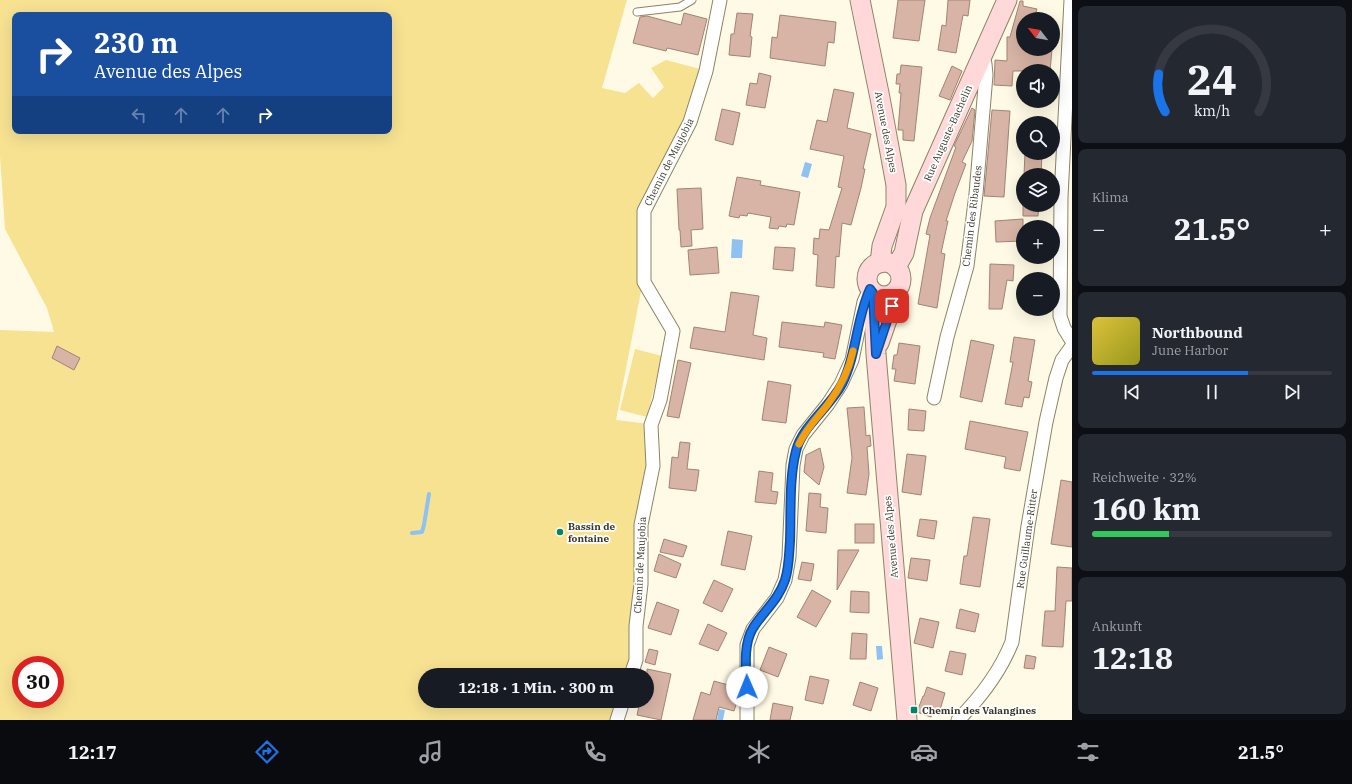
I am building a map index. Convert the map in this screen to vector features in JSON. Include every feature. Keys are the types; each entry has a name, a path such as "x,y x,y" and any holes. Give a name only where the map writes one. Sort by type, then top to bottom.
{"main road":[{"name":"Avenue des Alpes","path":"860,0 896,185 896,207 882,246 888,265"},
{"name":"Rue Auguste-Bachelin","path":"888,265 904,253 913,211 1007,0"},
{"path":"875,265 888,265 901,276 901,281 897,291 888,296 878,295 872,291 868,284 868,273 875,265"},
{"name":"Avenue des Alpes","path":"872,291 907,720"},
{"name":"Avenue des Alpes","path":"876,354 897,291"}],"street":[{"name":"Chemin de Maujobia","path":"633,668 636,660 636,626 641,584 641,525 653,466 651,425 660,400 673,331 644,282 644,211 690,122 706,71 720,0"},
{"path":"1071,0 1061,197 1060,316 1064,328 1072,341"},
{"name":"Chemin des Ribaudes","path":"934,398 947,337 968,259 976,194 986,75 985,64 982,56"},
{"path":"747,720 747,645 752,629 776,598 785,580 789,557 793,466 796,449 803,435 828,404 841,384 852,360 864,302 872,291"},
{"name":"Rue Guillaume-Ritter","path":"958,720 994,678 1007,656 1012,642 1028,526 1046,422 1056,378 1062,360 1072,346"},
{"path":"617,720 621,708"}],"lane":[{"path":"637,12 680,7 692,0"}],"shaded area":[{"path":"0,0 627,0 602,88 625,93 639,83 653,98 664,87 651,68 666,60 704,70 689,122 642,211 643,281 616,420 650,424 652,466 632,656 629,668 418,668 418,708 617,708 613,720 0,720 0,330 54,332 47,308 5,229 0,156"},
{"path":"635,349 662,356 647,417 620,410"}],"water":[{"path":"805,162 812,164 808,178 801,176"},
{"path":"732,239 743,240 742,258 731,258"},
{"path":"876,646 882,646 883,659 877,660"},
{"path":"719,709 725,710 723,720 717,720"}],"building":[{"path":"898,0 925,0 919,41 893,38"},
{"path":"948,0 970,0 968,16 963,15 956,53 938,50 942,25 946,26"},
{"path":"1020,1 1023,1 1023,6 1037,9 1036,12 1017,12"},
{"path":"684,13 707,19 698,55 667,48 666,51 633,43 640,17 647,16 681,25"},
{"path":"737,13 753,14 750,36 752,37 750,57 729,55 731,34 734,34"},
{"path":"780,15 836,22 834,43 828,42 825,66 770,58 772,37 777,38"},
{"path":"1016,15 1016,56 1051,56 1051,64 1016,64 1016,71 1013,71 1012,86 994,85 995,60 1007,61 1007,37 1010,37"},
{"path":"901,65 922,67 914,141 903,140 903,130 898,130 901,93 899,93 900,84 896,84 897,74 900,74"},
{"path":"952,66 962,71 950,100 939,96"},
{"path":"759,73 771,76 765,108 746,105 750,83 757,84"},
{"path":"834,89 854,93 847,128 871,134 863,169 865,169 861,188 851,225 842,223 839,257 836,256 834,288 816,286 818,255 813,254 814,238 819,239 820,229 829,230 842,188 838,187 844,156 810,149 817,120 827,122"},
{"path":"972,108 975,110 972,141 962,162 966,164 946,221 948,221 941,253 945,254 937,308 918,304 930,235 926,234 930,218 956,147 954,146"},
{"path":"722,109 740,113 733,145 715,140"},
{"path":"992,110 1010,111 1004,197 984,196"},
{"path":"1025,160 1042,160 1041,168 1024,168"},
{"path":"737,177 761,181 760,185 800,192 794,225 787,224 786,227 779,226 778,229 769,228 771,217 748,213 747,216 740,215 739,218 729,216"},
{"path":"701,188 703,229 691,230 692,246 681,247 677,189"},
{"path":"1023,212 1038,212 1038,216 1023,216"},
{"path":"1023,219 1016,220 1016,241 996,242 995,221"},
{"path":"717,247 719,273 690,275 688,250"},
{"path":"775,247 795,248 793,271 773,269"},
{"path":"990,264 1014,265 1013,281 1007,280 1002,309 989,309"},
{"path":"731,292 759,296 753,335 767,338 764,360 690,348 694,327 725,332"},
{"path":"782,322 824,327 825,322 842,325 835,359 823,357 824,353 779,347"},
{"path":"1014,337 1035,340 1028,381 1032,382 1029,398 1024,397 1022,407 1005,404 1013,362 1010,362"},
{"path":"971,340 994,345 982,402 960,397"},
{"path":"899,343 920,346 915,384 894,381 896,369 892,369 894,355 897,355"},
{"path":"57,346 80,358 74,370 52,358"},
{"path":"678,360 691,363 679,418 667,416"},
{"path":"768,381 791,385 786,423 762,420"},
{"path":"864,407 866,436 870,435 871,446 867,447 869,474 866,495 847,493 852,458 847,408"},
{"path":"909,409 926,411 924,431 908,430"},
{"path":"970,421 1028,432 1020,471 1004,468 1006,457 965,449"},
{"path":"680,442 690,443 687,469 699,470 696,491 669,488 672,457 678,458"},
{"path":"820,448 824,467 819,485 804,472 806,455"},
{"path":"907,454 926,456 921,495 902,492"},
{"path":"759,471 773,473 771,491 778,492 776,504 755,502"},
{"path":"1061,480 1072,482 1072,547 1051,544"},
{"path":"809,493 821,494 820,507 828,508 826,533 806,531"},
{"path":"973,517 990,519 980,587 960,584 964,556 967,556"},
{"path":"920,519 937,521 934,539 917,536"},
{"path":"855,524 874,524 874,543 855,543"},
{"path":"728,531 752,536 745,570 721,565"},
{"path":"664,539 687,546 683,557 660,552"},
{"path":"838,550 859,550 837,590"},
{"path":"659,554 681,564 676,578 654,571"},
{"path":"911,558 930,560 927,581 908,578"},
{"path":"802,562 814,564 811,581 798,579"},
{"path":"1057,567 1072,568 1072,601 1066,601 1063,647 1042,646 1045,611 1055,611"},
{"path":"714,580 733,589 722,612 703,603"},
{"path":"812,590 831,601 816,627 797,617"},
{"path":"851,591 869,592 869,613 850,612"},
{"path":"657,602 679,610 671,635 648,628"},
{"path":"960,609 979,614 975,632 956,628"},
{"path":"920,618 939,622 933,648 914,643"},
{"path":"708,624 727,633 718,651 699,644"},
{"path":"852,633 867,634 866,659 850,659"},
{"path":"769,647 787,654 778,677 760,670"},
{"path":"649,649 658,651 655,665 645,662"},
{"path":"950,651 966,654 962,675 945,671"},
{"path":"1026,655 1036,657 1034,669 1024,668"},
{"path":"654,670 671,674 661,720 637,715 638,708 654,708"},
{"path":"810,676 829,680 823,704 805,700"},
{"path":"714,681 739,688 739,695 734,711 719,707 716,720 693,720 701,692 710,695"},
{"path":"860,682 878,688 871,711 853,705"},
{"path":"927,687 945,693 940,710 934,708 931,717 917,712"},
{"path":"773,703 793,707 790,720 770,720"}],"waterway":[{"path":"412,533 422,532 429,494"}],"slow traffic":[{"path":"799,444 803,435 828,404 841,384 852,360 853,351"}],"place":[{"name":"Bassin de fontaine","path":"560,532"},
{"name":"Chemin des Valangines","path":"914,710"}],"route":[{"path":"747,687 747,645 752,629 776,598 785,580 789,557 793,466 796,449 803,435 828,404 841,384 852,360 864,302 870,289 873,293 876,354 881,335 886,326 892,306"}]}
